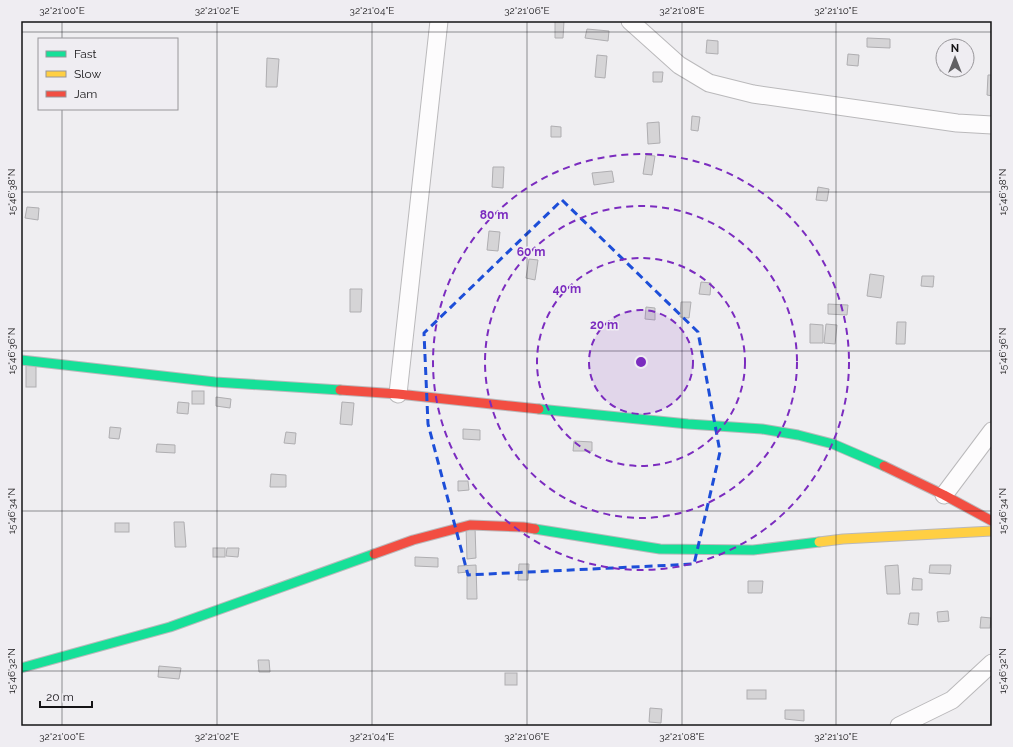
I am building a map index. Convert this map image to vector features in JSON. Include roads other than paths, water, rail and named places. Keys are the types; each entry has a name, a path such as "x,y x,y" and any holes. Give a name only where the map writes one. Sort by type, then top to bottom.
{"street":[{"path":"398,394 439,21"},
{"path":"630,21 678,65 709,83 753,94 957,123 992,125"},
{"path":"21,360 215,382 398,394 688,424 762,429 798,435 833,444 872,460 944,495 992,521"},
{"path":"944,495 992,431"},
{"path":"21,668 170,627 414,540 470,525 523,527 660,549 753,550 843,539 992,531"},
{"path":"899,726 952,700 992,663"}]}
